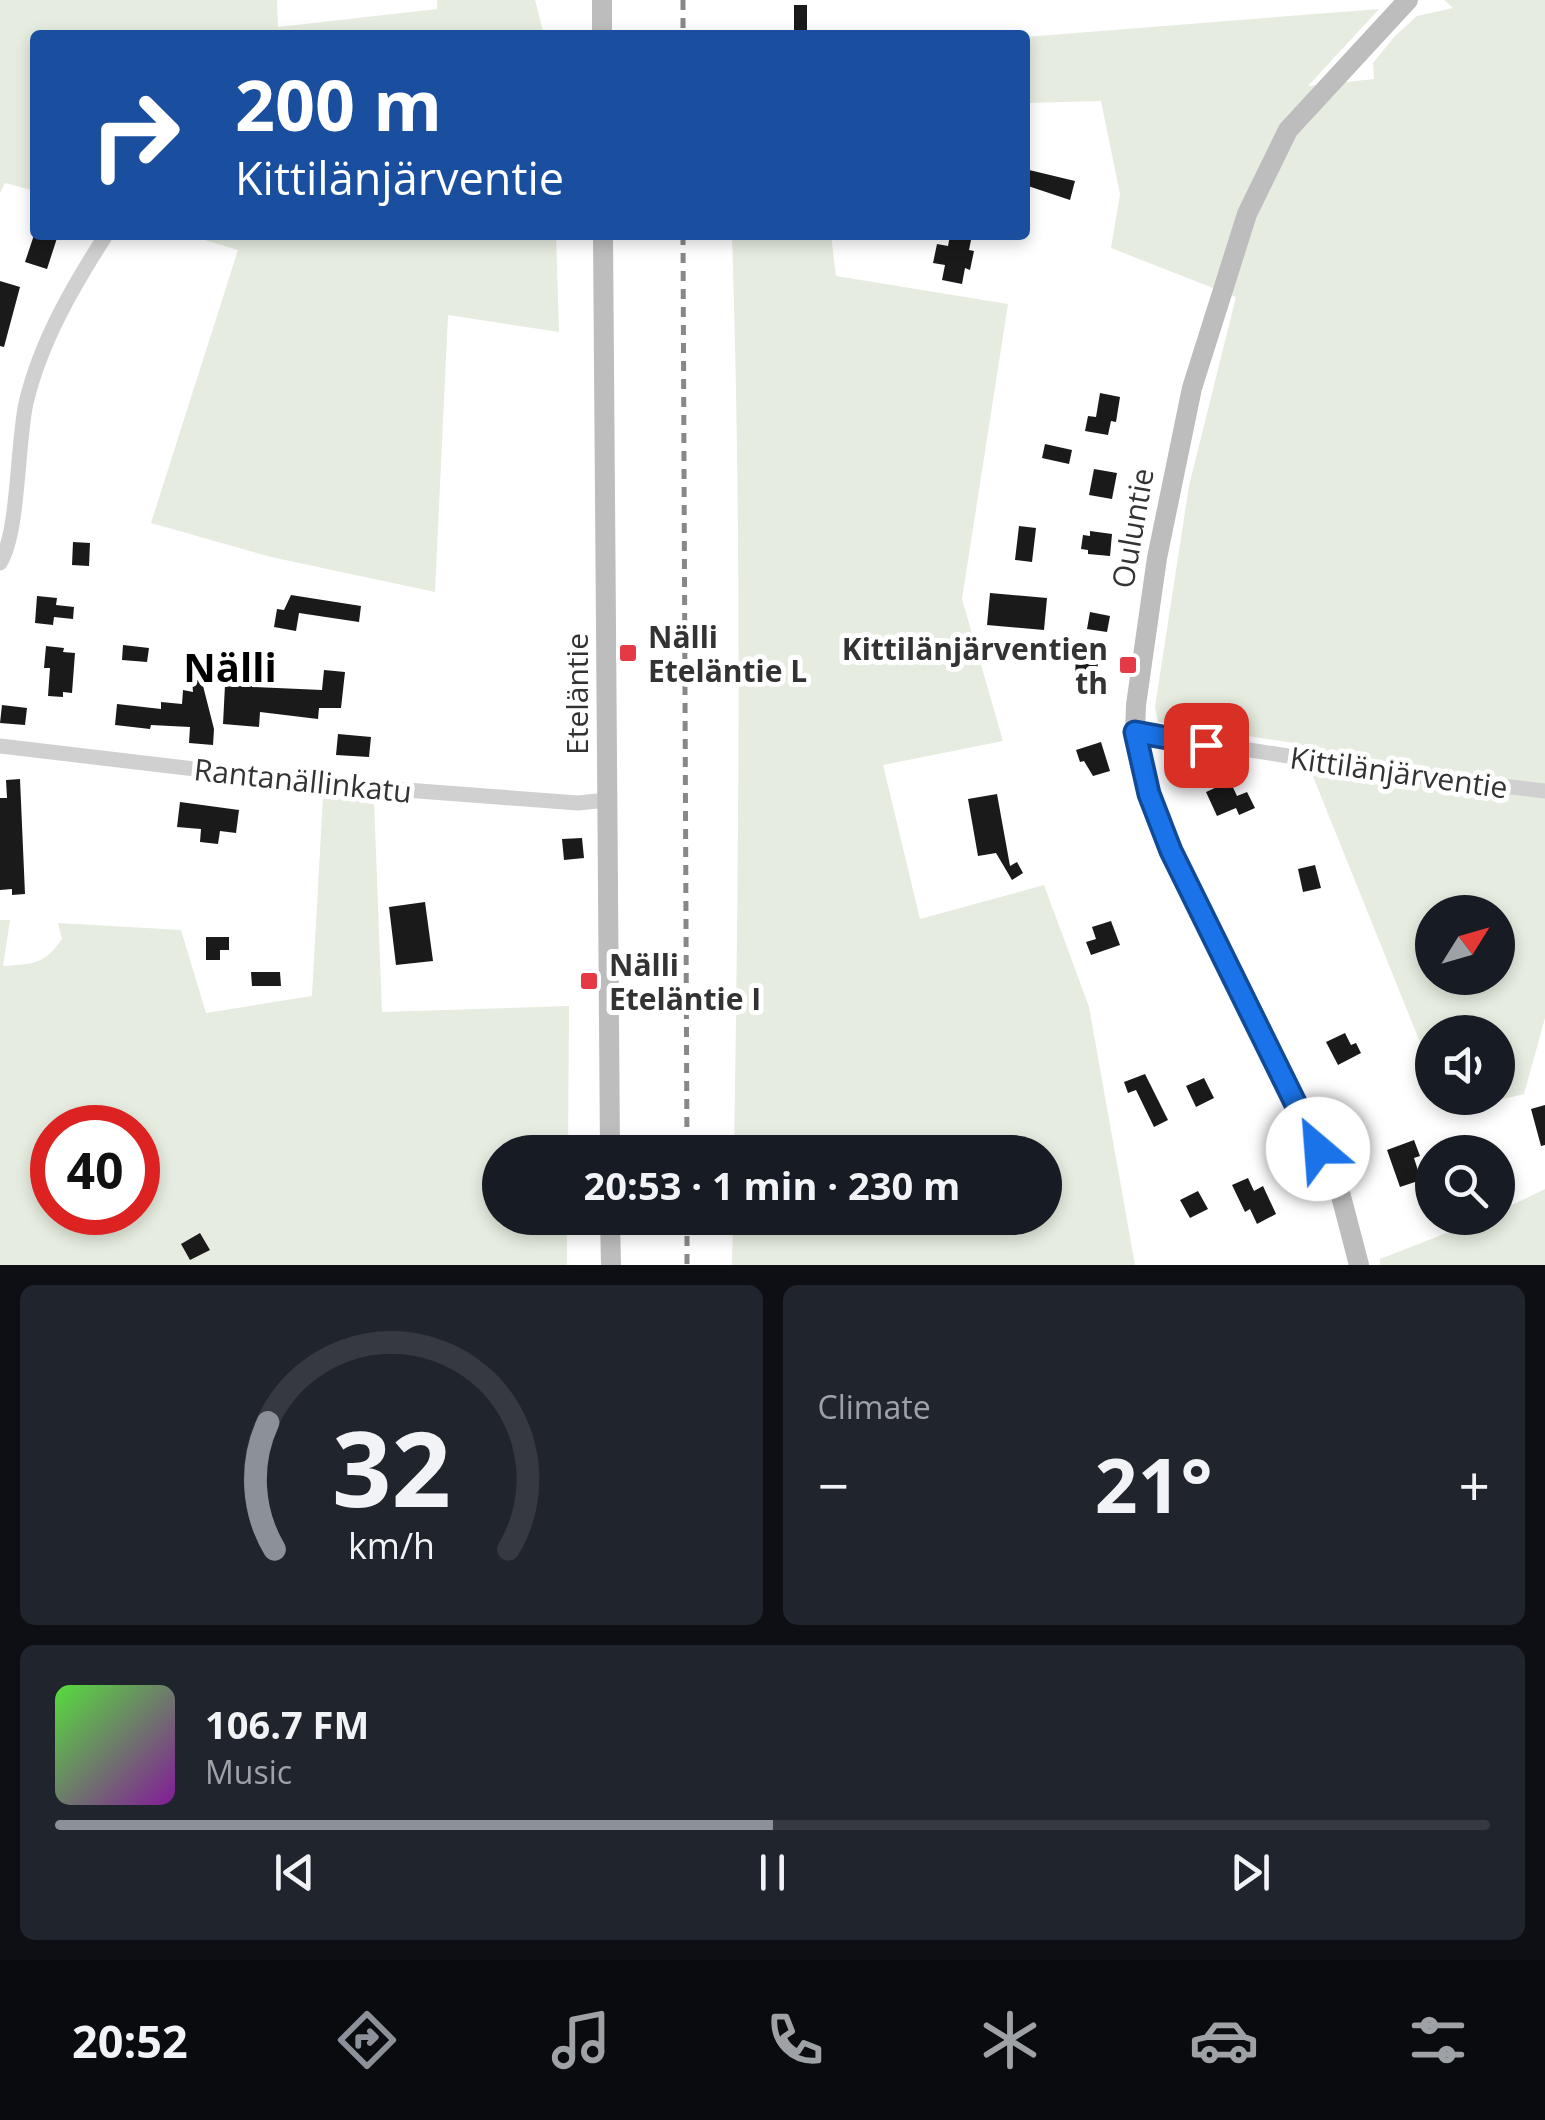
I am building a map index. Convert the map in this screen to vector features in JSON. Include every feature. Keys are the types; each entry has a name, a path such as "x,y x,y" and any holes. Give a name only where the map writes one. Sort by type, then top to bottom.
{"street":[{"path":"602,0 602,30"},
{"name":"Ouluntie","path":"1360,1265 1341,1196 1171,851 1149,794 1135,732 1140,658 1175,462 1192,388 1247,214 1288,130 1408,0"},
{"path":"0,564 9,541 30,390 58,316 103,240"},
{"name":"Eteläntie","path":"603,240 610,1135"},
{"name":"Kittilänjärventie","path":"1135,732 1409,775 1545,791"},
{"name":"Rantanällinkatu","path":"0,746 312,783 578,803 607,800"},
{"path":"610,1235 611,1265"}],"shaded area":[{"path":"0,0 277,0 278,27 437,9 437,0 535,0 543,30 30,30 30,190 5,183 0,193"},
{"path":"1444,0 1545,0 1545,1018 1524,1094 1515,1096 1515,1015 1415,1015 1415,1030 1300,744 1158,722 1155,707 1189,486 1236,297 1111,248 1120,194 1101,101 1030,103 1030,37 1379,9 1308,86 1374,79 1373,63 1417,16 1453,8"},
{"path":"205,240 556,240 559,332 448,315 435,592 271,557 151,523 238,250"},
{"path":"732,240 832,240 836,276 1008,304 962,599 1003,741 883,765 920,919 1044,885 1089,1007 1135,1265 732,1265 733,1235 1062,1235 1062,1135 734,1135 739,694"},
{"path":"323,797 374,800 382,1012 569,1006 568,1135 482,1135 482,1235 567,1235 567,1265 0,1265 0,920 10,920 3,966 30,963 49,954 62,939 58,923 181,930 206,1013 312,996"},
{"path":"1545,1189 1545,1265 1380,1265 1380,1259 1441,1235 1515,1235 1515,1204"}],"building":[{"path":"794,5 807,5 807,30 794,30"},
{"path":"1030,170 1075,181 1070,200 1030,187"},
{"path":"32,240 56,240 47,269 25,262"},
{"path":"949,240 971,240 969,250 974,251 962,284 942,280 945,265 933,263 937,244 948,246"},
{"path":"0,281 20,287 4,347 0,346"},
{"path":"1100,393 1120,397 1116,422 1111,421 1108,435 1085,431 1088,416 1096,417"},
{"path":"1045,444 1072,450 1069,464 1042,458"},
{"path":"1094,469 1117,473 1112,499 1089,495"},
{"path":"1019,526 1036,528 1032,562 1015,560"},
{"path":"1090,531 1112,534 1110,556 1088,554 1088,550 1081,549 1083,535 1090,536"},
{"path":"73,542 90,543 89,566 72,565"},
{"path":"990,593 1047,598 1044,630 987,625"},
{"path":"291,595 361,606 359,622 299,613 296,631 274,627 277,609 284,610"},
{"path":"37,596 57,598 56,605 74,607 73,619 54,617 53,625 35,623"},
{"path":"1090,612 1110,616 1107,632 1087,629"},
{"path":"123,645 149,648 147,662 122,660"},
{"path":"46,646 75,653 72,693 63,692 63,697 48,696 50,668 44,668"},
{"path":"251,657 252,687 322,690 324,670 345,672 341,708 319,708 318,719 260,712 259,727 223,724 225,685 238,686 238,658"},
{"path":"1076,659 1098,661 1096,691 1074,689"},
{"path":"200,674 214,729 213,745 189,743 190,727 151,725 150,729 115,725 117,704 161,709 161,702 182,704 183,690 193,692 192,680"},
{"path":"2,705 27,708 25,725 0,723"},
{"path":"338,734 371,737 369,757 336,755"},
{"path":"1101,742 1110,771 1093,776 1084,761 1080,762 1076,750"},
{"path":"20,779 25,894 12,895 12,889 0,890 0,798 7,798 6,780"},
{"path":"1230,781 1237,796 1247,792 1255,808 1239,815 1236,808 1217,816 1206,792"},
{"path":"997,794 1010,866 1017,862 1023,873 1012,880 996,853 978,856 968,799"},
{"path":"180,802 239,810 236,833 220,831 218,844 200,842 201,829 177,827"},
{"path":"582,838 584,858 564,860 562,839"},
{"path":"1315,865 1321,888 1303,892 1298,869"},
{"path":"425,902 433,961 396,965 389,907"},
{"path":"1111,921 1120,945 1091,955 1086,942 1096,939 1092,927"},
{"path":"206,937 229,937 229,950 220,950 220,960 206,960"},
{"path":"251,972 280,972 281,986 252,986"},
{"path":"1345,1033 1361,1053 1338,1065 1326,1042"},
{"path":"1145,1074 1168,1120 1154,1127 1136,1090 1128,1093 1124,1082"},
{"path":"1204,1078 1214,1098 1196,1107 1186,1086"},
{"path":"1545,1105 1545,1145 1541,1146 1531,1109"},
{"path":"1414,1140 1415,1182 1400,1187 1387,1150"},
{"path":"1248,1178 1254,1191 1263,1186 1276,1214 1257,1224 1250,1209 1245,1212 1232,1185"},
{"path":"1198,1191 1208,1209 1190,1218 1180,1200"},
{"path":"200,1233 210,1250 190,1260 181,1244"}],"railway":[{"path":"683,0 683,30"},
{"path":"683,240 687,1135"},
{"path":"687,1235 687,1265"}],"place":[{"name":"Nälli Eteläntie L","path":"628,653"},
{"name":"Kittilänjärventien th","path":"1128,665"},
{"name":"Nälli Eteläntie I","path":"589,981"}],"district":[{"name":"Nälli","path":"230,666"}],"route":[{"path":"1206,745 1135,732 1149,794 1171,851 1318,1149"}]}
